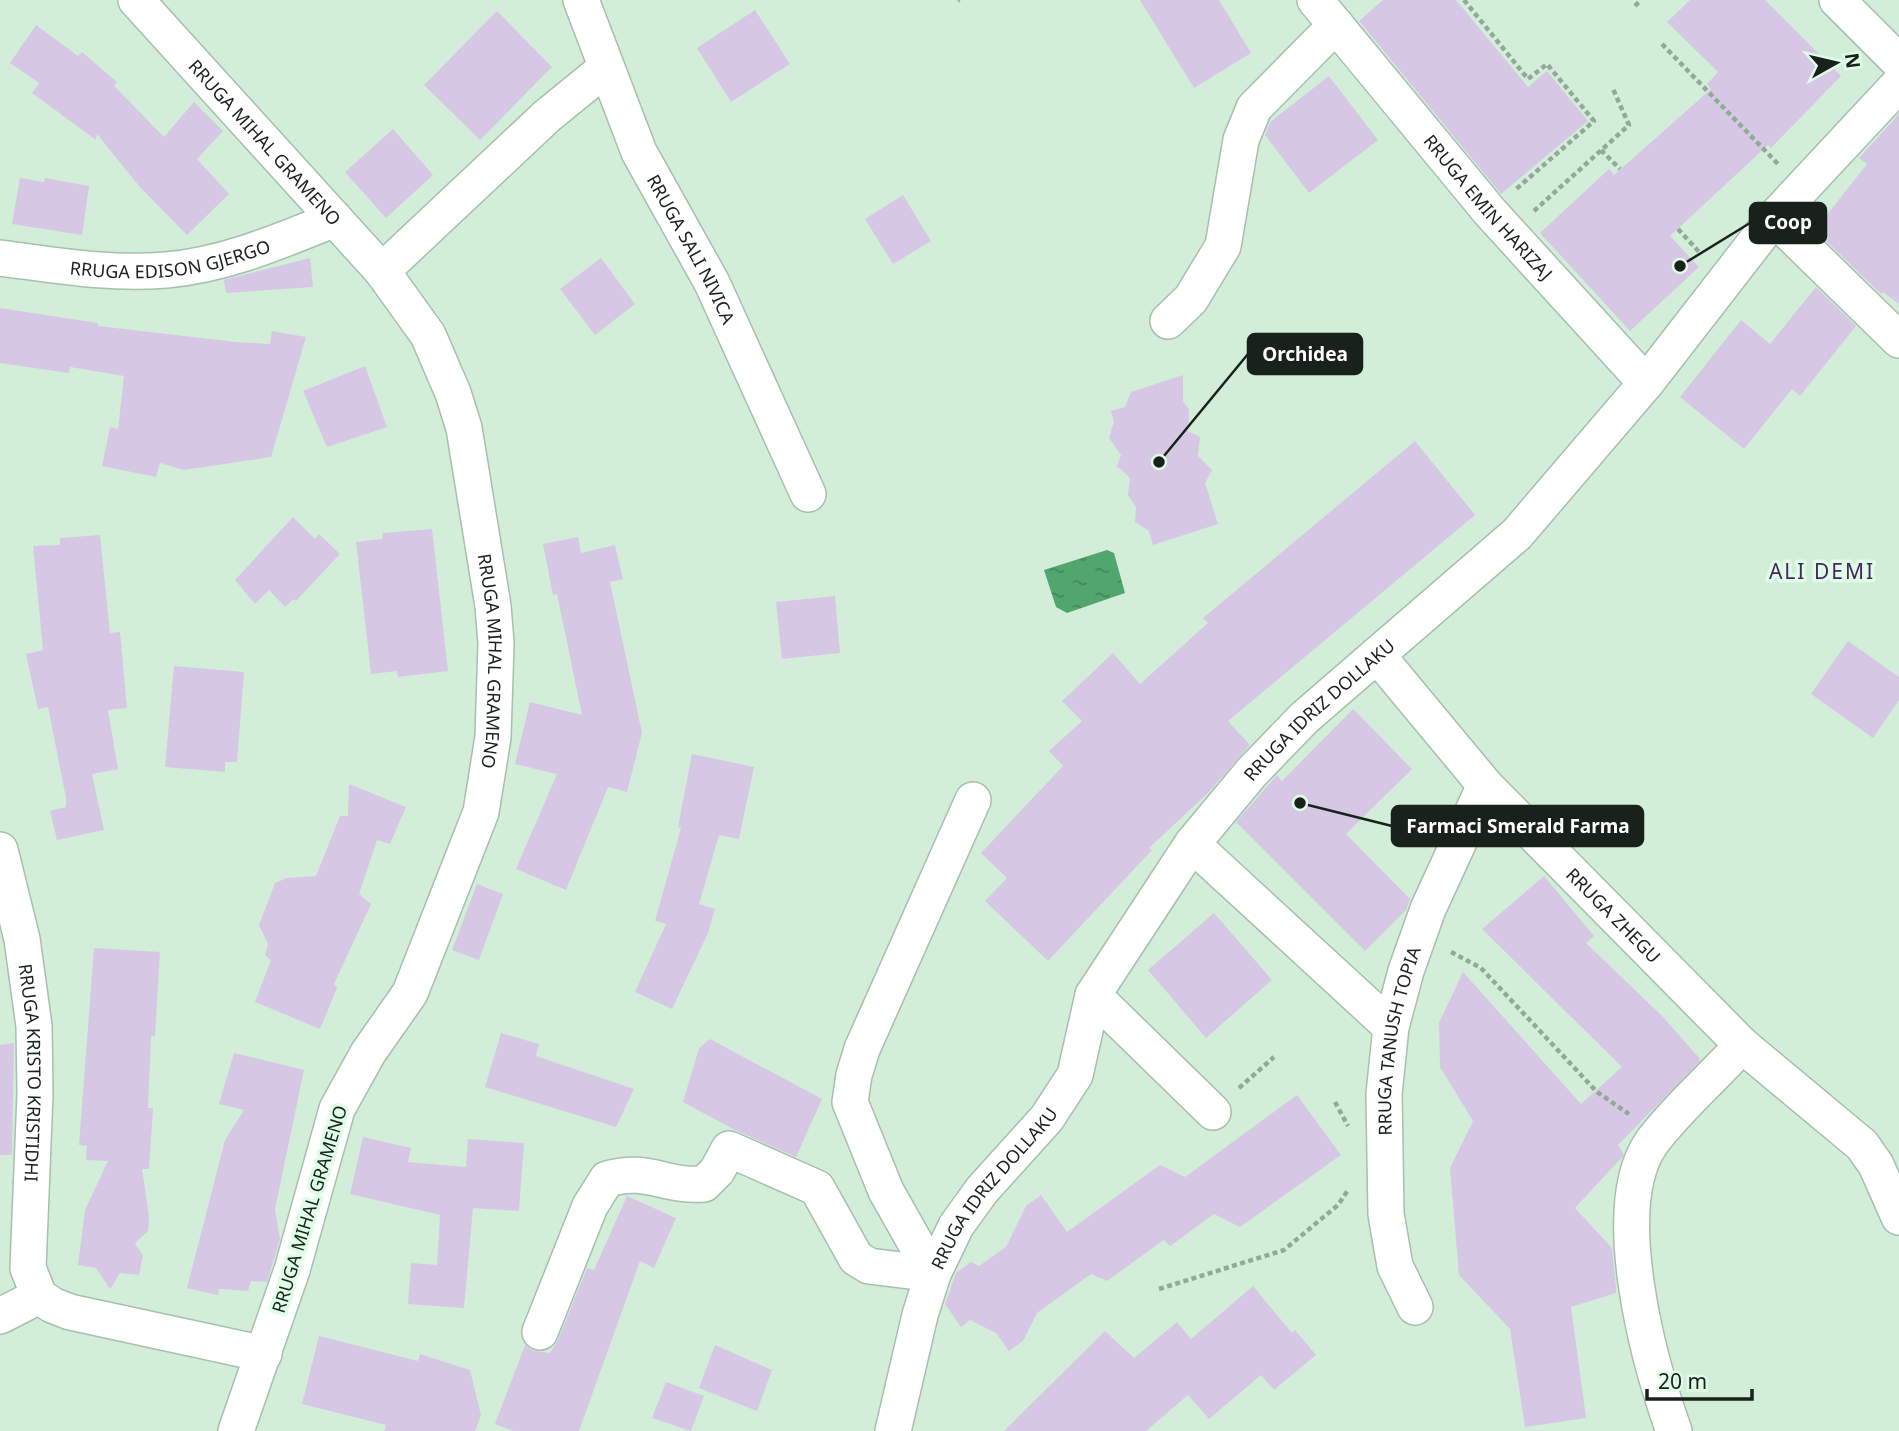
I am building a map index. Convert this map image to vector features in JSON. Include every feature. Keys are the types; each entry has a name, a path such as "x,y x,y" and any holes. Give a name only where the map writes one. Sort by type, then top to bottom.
{"street":[{"name":"RRUGA MIHAL GRAMENO","path":"136,0 382,271 428,335 453,393 464,428 493,606 496,665 491,758 473,835 419,974 405,1001 368,1053 337,1109 292,1270 236,1431"},
{"name":"RRUGA SALI NIVICA","path":"581,0 639,152 712,283 808,494"},
{"path":"1837,0 1899,62"},
{"name":"RRUGA EMIN HARIZAJ","path":"1167,321 1191,299 1223,246 1241,140 1255,108 1325,13 1490,212 1646,383"},
{"path":"382,271 547,116 606,68"},
{"name":"RRUGA IDRIZ DOLLAKU","path":"893,1431 920,1315 933,1274 956,1226 982,1191 1047,1118 1075,1075 1094,995 1192,844 1251,773 1304,718 1517,534 1646,383 1774,218 1899,84"},
{"path":"1774,218 1899,340"},
{"name":"RRUGA EDISON GJERGO","path":"0,258 106,270 167,270 221,261 335,219"},
{"name":"RRUGA ZHEGU","path":"1377,655 1485,785 1742,1045 1862,1145 1876,1165 1899,1217"},
{"name":"RRUGA TANUSH TOPIA","path":"1415,1307 1395,1266 1386,1214 1384,1094 1391,1027 1406,971 1428,909 1485,785"},
{"path":"933,1274 886,1191 850,1102 862,1049 973,800"},
{"path":"1192,844 1391,1027"},
{"name":"RRUGA KRISTO KRISTIDHI","path":"0,850 22,939 34,1026 35,1094 27,1255 31,1280 39,1296"},
{"path":"1094,995 1213,1112"},
{"path":"1674,1431 1648,1340 1634,1274 1632,1221 1636,1172 1652,1142 1742,1045"},
{"path":"540,1332 590,1206 607,1180 631,1172 679,1186 704,1184 717,1171 729,1149 817,1188 856,1258 869,1266 933,1274"},
{"path":"0,1316 39,1296 52,1305 84,1315 264,1354"}],"path":[{"path":"1464,0 1509,60 1528,79 1547,64 1594,121 1490,212"},
{"path":"1634,6 1641,0"},
{"path":"1662,44 1801,188"},
{"path":"1525,220 1629,125 1613,89"},
{"path":"1601,150 1620,169"},
{"path":"1466,960 1481,968 1597,1092 1614,1100 1639,1123"},
{"path":"1213,1112 1274,1057"},
{"path":"1335,1102 1353,1137"},
{"path":"1159,1289 1284,1250 1338,1205 1348,1192 1350,1181"}],"water":[{"path":"1107,550 1114,553 1125,593 1067,613 1056,607 1044,570"}],"building":[{"path":"1140,0 1219,0 1251,53 1194,88"},
{"path":"1383,0 1456,0 1528,87 1547,71 1588,121 1501,194 1359,21"},
{"path":"1690,0 1765,0 1841,76 1771,148 1768,145 1670,236 1699,267 1630,331 1540,233 1609,169 1614,175 1711,89 1707,84 1718,72 1667,22"},
{"path":"755,10 790,64 731,102 697,48"},
{"path":"497,11 552,67 480,140 424,85"},
{"path":"36,25 78,56 82,52 117,82 114,86 164,137 194,102 223,131 197,159 229,194 187,235 139,186 97,134 96,140 32,93 39,83 10,63"},
{"path":"1329,76 1378,140 1309,193 1265,135 1270,122"},
{"path":"1899,114 1899,304 1883,292 1881,294 1815,230 1867,164 1859,158"},
{"path":"393,129 433,175 386,218 345,172"},
{"path":"20,178 44,182 45,178 89,186 82,235 12,224"},
{"path":"903,195 931,241 893,264 865,219"},
{"path":"310,258 313,287 226,293 224,280"},
{"path":"601,258 635,304 595,335 560,289"},
{"path":"1816,287 1856,326 1800,396 1792,389 1744,449 1680,397 1741,320 1770,344"},
{"path":"0,308 98,323 98,326 236,342 270,344 272,331 306,337 271,457 184,470 160,463 156,477 102,466 110,427 118,429 124,376 70,367 69,373 0,363"},
{"path":"365,366 387,427 327,447 303,391"},
{"path":"1183,375 1183,401 1189,410 1188,431 1200,437 1198,456 1212,470 1205,483 1218,524 1153,545 1149,531 1135,522 1136,507 1128,495 1130,478 1117,466 1121,455 1109,438 1114,422 1111,411 1125,407 1131,392"},
{"path":"1415,441 1475,515 1228,721 1250,745 1208,793 1149,848 1152,850 1048,961 985,901 1007,878 981,853 1063,766 1049,751 1082,721 1062,701 1113,653 1140,684 1208,623 1203,618"},
{"path":"293,517 315,539 319,534 340,554 296,601 294,599 285,607 269,590 255,604 235,580"},
{"path":"432,529 448,671 398,677 397,671 371,674 356,542 382,539 383,533"},
{"path":"100,535 110,633 120,632 127,708 108,710 118,769 92,774 104,830 57,840 50,811 66,807 66,798 48,707 38,709 26,654 43,650 33,546 60,545 60,538"},
{"path":"578,537 581,553 615,545 623,579 610,582 642,733 627,792 608,787 566,890 516,869 557,774 515,764 530,702 582,715 557,594 553,595 543,544"},
{"path":"835,596 840,653 782,659 776,602"},
{"path":"1848,641 1899,677 1899,700 1873,738 1811,694"},
{"path":"174,666 244,672 237,762 225,762 225,772 165,767"},
{"path":"1353,709 1412,769 1346,834 1410,899 1406,910 1365,951 1236,822 1277,775 1282,781"},
{"path":"692,754 754,767 739,839 719,835 699,904 715,909 708,933 672,1009 635,992 666,924 655,921 681,828 678,827"},
{"path":"349,784 406,807 390,844 377,840 359,894 371,904 334,984 337,988 320,1029 255,1002 271,960 265,955 268,944 259,925 275,883 287,878 316,876 340,816 348,816"},
{"path":"1544,876 1594,936 1586,943 1663,1017 1701,1060 1618,1145 1624,1155 1575,1208 1612,1248 1616,1288 1616,1293 1571,1307 1586,1418 1525,1427 1510,1329 1459,1275 1450,1168 1473,1121 1440,1067 1439,1023 1463,972 1581,1104 1622,1067 1482,929"},
{"path":"477,884 503,894 479,960 452,950"},
{"path":"1214,913 1272,980 1206,1038 1148,970"},
{"path":"94,948 160,952 155,1036 151,1036 148,1108 153,1108 149,1169 142,1169 149,1216 148,1231 135,1243 143,1256 139,1275 120,1273 110,1289 96,1268 78,1265 85,1210 108,1161 86,1160 87,1146 79,1145"},
{"path":"501,1033 539,1044 536,1056 634,1089 616,1127 485,1087"},
{"path":"710,1039 822,1099 796,1157 735,1130 683,1102 699,1048"},
{"path":"14,1043 12,1155 0,1155 0,1045"},
{"path":"234,1053 304,1070 275,1209 280,1239 267,1282 251,1281 248,1291 219,1289 218,1295 187,1288 225,1140 244,1110 219,1104"},
{"path":"1297,1095 1341,1155 1240,1227 1214,1214 1170,1246 1164,1240 1107,1281 1091,1274 1037,1313 1023,1341 1009,1351 996,1333 970,1320 961,1327 945,1304 956,1273 971,1262 979,1266 1006,1247 1026,1206 1041,1195 1067,1232 1160,1165 1185,1177"},
{"path":"363,1137 411,1148 408,1162 466,1167 468,1139 524,1143 519,1211 473,1208 464,1308 408,1304 411,1263 437,1265 440,1215 350,1194"},
{"path":"627,1196 676,1218 654,1268 640,1261 579,1431 513,1431 495,1424 525,1345 533,1351 550,1353 558,1340 587,1268 594,1270"},
{"path":"1253,1286 1292,1333 1295,1330 1316,1355 1274,1390 1261,1375 1209,1419 1188,1395 1146,1431 1004,1431 1105,1331 1134,1358 1177,1322 1191,1339"},
{"path":"319,1336 418,1361 420,1354 470,1370 481,1415 475,1431 384,1431 386,1425 302,1404"},
{"path":"715,1345 772,1370 757,1411 699,1388"},
{"path":"666,1382 704,1396 691,1431 652,1418"}],"place":[{"name":"Coop","path":"1680,266"},
{"name":"Orchidea","path":"1159,462"},
{"name":"Farmaci Smerald Farma","path":"1300,803"}],"district":[{"name":"ALI DEMI","path":"1822,571"}]}
